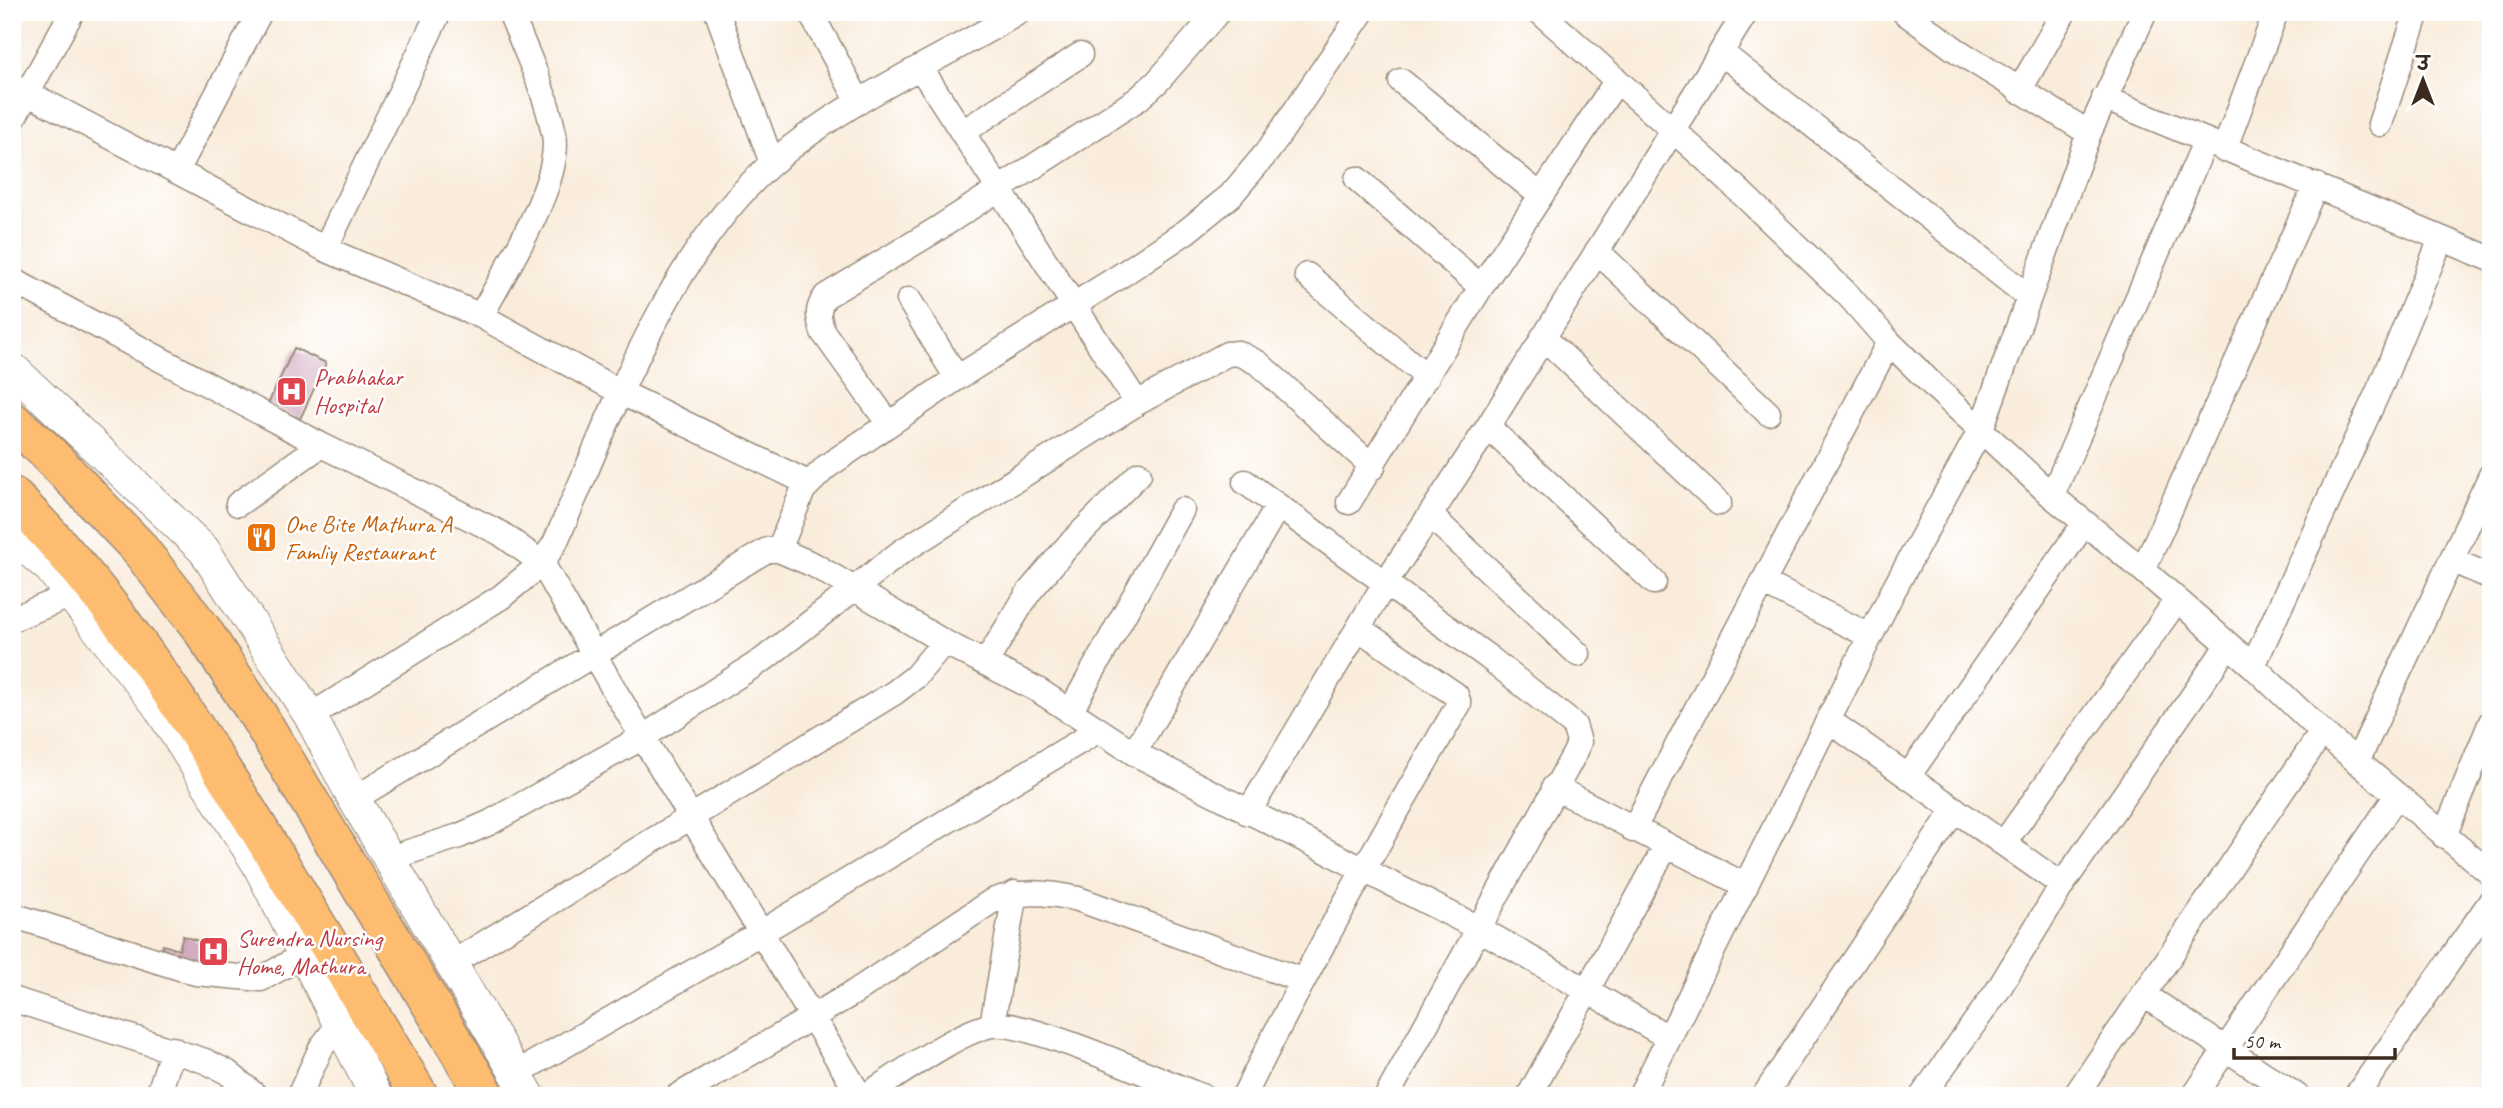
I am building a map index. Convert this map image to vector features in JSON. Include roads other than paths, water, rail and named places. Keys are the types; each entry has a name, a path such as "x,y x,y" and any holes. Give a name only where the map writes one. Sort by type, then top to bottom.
{"highway":[{"path":"12,421 45,450 137,546 201,628 510,1088"},
{"path":"12,496 46,529 128,628 203,737 419,1096"}],"street":[{"path":"12,121 19,89 72,12"},
{"path":"177,171 260,12"},
{"path":"325,249 439,12"},
{"path":"481,316 545,192 553,166 555,136 510,12"},
{"path":"717,12 772,163"},
{"path":"810,12 859,102"},
{"path":"310,716 501,597 542,563 555,543 661,312 694,254 716,221 772,163 859,102 1019,12"},
{"path":"889,424 823,332 818,317 819,305 837,287 1138,99 1157,82 1218,12"},
{"path":"779,550 795,505 808,483 957,378 1075,306 1187,231 1231,195 1268,151 1362,12"},
{"path":"1540,12 1673,129 1848,295 1889,342 2053,496 2253,666 2322,732 2491,874"},
{"path":"1248,813 1384,585 1488,427 1745,12"},
{"path":"2019,91 2064,12"},
{"path":"1640,1096 1870,636 1981,429 2089,133 2145,12"},
{"path":"2053,496 2276,12"},
{"path":"2380,124 2417,12"},
{"path":"1908,13 2019,91 2089,133"},
{"path":"1722,53 2029,297"},
{"path":"963,132 1080,55"},
{"path":"920,67 1137,403"},
{"path":"1349,502 1373,467 1481,287 1617,80"},
{"path":"1401,82 1541,196"},
{"path":"19,89 325,249 481,316 622,393 808,483"},
{"path":"2104,98 2491,259"},
{"path":"1357,179 1481,287"},
{"path":"2143,570 2316,185"},
{"path":"2253,666 2382,383 2441,239"},
{"path":"1597,251 1768,413"},
{"path":"1307,275 1427,377"},
{"path":"12,281 321,445 500,533 542,563 593,654 859,1096"},
{"path":"909,300 957,378"},
{"path":"1543,337 1719,503"},
{"path":"1633,830 1889,342"},
{"path":"390,858 459,836 508,813 643,737 764,659 831,609 853,589 948,521 1137,403 1227,354 1238,353 1258,363 1373,467"},
{"path":"12,368 204,550 310,716 354,799 452,963 510,1088 762,932 1099,730"},
{"path":"1488,427 1654,582"},
{"path":"238,504 321,445"},
{"path":"986,663 1036,584 1067,547 1139,474"},
{"path":"2357,761 2491,475"},
{"path":"1245,482 1384,585 1488,657 1574,725 1580,742 1387,1096"},
{"path":"1134,753 1278,506"},
{"path":"1070,712 1182,510"},
{"path":"1431,516 1578,654"},
{"path":"1909,775 2084,524"},
{"path":"12,536 50,568 157,704 258,864 376,1096"},
{"path":"354,799 767,550 779,550 814,565 944,642 986,663 1134,753 1478,928 1587,988 1668,1037"},
{"path":"2453,561 2491,577"},
{"path":"1764,583 1870,636"},
{"path":"12,619 72,595"},
{"path":"2004,844 2177,600"},
{"path":"1244,1096 1301,981 1362,868 1458,704 1456,695 1359,628"},
{"path":"452,963 694,818 894,693 915,677 944,642"},
{"path":"1922,1096 1998,990 2062,885 2228,645"},
{"path":"1828,720 2062,885"},
{"path":"2444,836 2491,722"},
{"path":"2075,1096 2322,732"},
{"path":"1555,787 1633,830 1746,886"},
{"path":"2193,1096 2397,795"},
{"path":"1764,1096 1955,809"},
{"path":"1529,1096 1666,846"},
{"path":"678,1096 811,1018 968,916 1015,893 1044,891 1078,899 1301,981"},
{"path":"992,1025 1015,893"},
{"path":"2356,1096 2491,901"},
{"path":"12,915 196,973 261,979 304,955"},
{"path":"2143,994 2297,1096"},
{"path":"12,999 173,1049 227,1072 256,1096"},
{"path":"299,1096 321,1048 339,1024"},
{"path":"865,1096 952,1044 992,1025 1033,1031 1201,1096"},
{"path":"158,1096 173,1049"}],"place":[{"name":"Prabhakar Hospital","path":"291,391"},
{"name":"One Bite Mathura A Famliy Restaurant","path":"262,538"},
{"name":"Surendra Nursing Home, Mathura","path":"214,952"}]}
